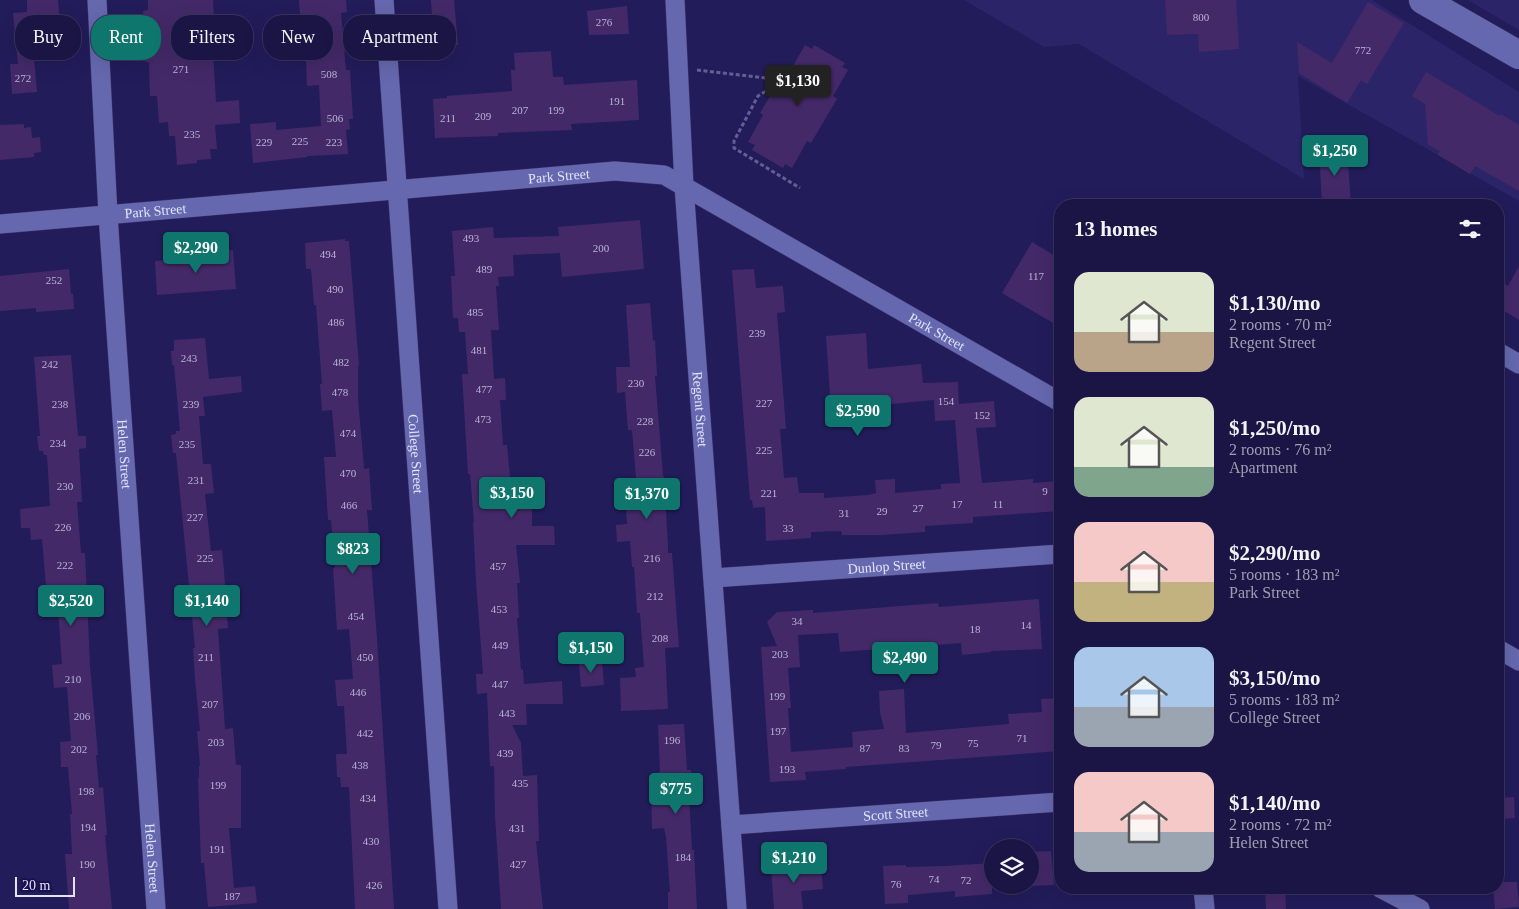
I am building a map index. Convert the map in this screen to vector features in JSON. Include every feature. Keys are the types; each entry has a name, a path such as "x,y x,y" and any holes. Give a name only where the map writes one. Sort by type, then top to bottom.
{"main road":[{"path":"1423,0 1519,55"}],"street":[{"name":"Helen Street","path":"97,0 108,215 156,909"},
{"name":"College Street","path":"384,0 448,909"},
{"name":"Regent Street","path":"675,0 684,186 737,909"},
{"name":"Park Street","path":"0,224 615,171 664,175 715,206 1054,399"},
{"path":"1504,355 1519,364"},
{"name":"Dunlop Street","path":"713,578 1054,554"},
{"path":"1504,652 1519,661"},
{"name":"Scott Street","path":"731,826 1054,802"},
{"path":"1204,894 1205,909"},
{"path":"1391,894 1420,909"}],"path":[{"path":"696,70 775,79"},
{"path":"770,88 758,96 734,141 734,148 800,188"}],"shaded area":[{"path":"964,0 1372,0 1519,92 1519,201 1298,76 1304,179 1079,44 1044,47"},
{"path":"1468,0 1519,0 1519,30"}],"building":[{"path":"27,0 58,0 59,15 15,15 15,33 13,13 27,12"},
{"path":"148,0 213,0 214,15 171,15 171,60 213,60 216,102 239,100 240,123 215,125 217,149 210,149 211,159 197,160 197,163 177,165 175,136 169,136 168,122 159,123 157,96 150,96 149,62 146,62 146,60 161,60 161,15 143,15 143,11 148,10"},
{"path":"299,0 346,0 347,12 341,13 343,60 345,60 346,70 350,70 353,119 349,119 350,129 346,130 348,154 307,156 253,163 250,124 276,122 276,130 321,126 319,85 307,86 306,61 333,60 333,15 300,15"},
{"path":"431,0 454,0 455,15 432,15"},
{"path":"1165,0 1236,0 1239,49 1199,52 1198,34 1167,35"},
{"path":"1368,2 1404,23 1367,84 1361,80 1347,103 1299,73 1297,42 1332,63"},
{"path":"627,6 629,34 589,35 587,11"},
{"path":"456,22 458,45 456,45"},
{"path":"805,45 812,49 814,45 833,56 845,63 842,67 848,70 833,96 837,99 811,143 807,141 792,168 785,164 783,168 752,150 755,145 748,142 763,115 760,113 786,69 790,71"},
{"path":"551,51 553,77 563,77 564,85 637,80 639,120 571,124 572,130 498,133 498,136 435,138 433,99 447,98 447,96 512,91 511,70 515,70 514,53"},
{"path":"18,60 34,60 37,92 12,94 10,64 18,64"},
{"path":"1426,72 1500,116 1501,114 1519,125 1519,191 1475,166 1470,174 1438,155 1440,151 1428,145 1425,104 1412,96"},
{"path":"24,124 24,128 31,127 32,138 40,137 41,152 34,153 34,157 0,160 0,125"},
{"path":"1347,148 1351,199 1322,199 1319,149"},
{"path":"640,220 644,269 562,277 560,253 513,255 514,276 498,277 499,286 496,286 499,330 491,330 494,379 505,378 506,400 500,400 503,445 507,445 512,498 532,498 532,526 554,526 555,545 516,545 520,583 517,583 519,618 517,618 521,670 523,669 524,684 562,681 563,704 526,704 527,725 512,725 521,743 523,776 537,775 539,841 536,841 543,909 501,909 494,766 490,766 487,693 477,694 476,674 483,674 476,582 474,522 470,474 468,474 462,374 468,374 465,332 459,332 458,318 453,318 451,276 455,276 452,231 493,227 494,238 559,236 558,227"},
{"path":"345,239 345,241 349,241 359,366 358,400 364,469 369,468 372,510 367,510 394,909 355,909 349,787 341,787 340,777 337,777 336,754 347,754 344,706 337,706 335,680 353,679 349,629 337,630 333,568 335,568 331,520 328,520 324,457 336,457 332,410 322,411 320,384 322,384 316,305 314,305 311,269 306,269 305,243"},
{"path":"1032,242 1054,255 1054,323 1002,293"},
{"path":"233,250 236,289 157,295 155,261 208,257 208,252"},
{"path":"1519,266 1519,320 1504,311 1504,284 1508,286"},
{"path":"69,269 74,309 36,312 36,308 0,311 0,276"},
{"path":"754,269 756,288 783,286 785,312 777,313 786,429 780,429 784,478 797,477 799,493 824,493 824,498 868,495 876,493 875,480 895,479 895,493 941,489 941,484 960,483 955,420 935,421 934,400 871,406 872,423 832,425 826,336 866,333 868,369 921,364 923,383 958,382 959,404 994,401 996,427 976,428 982,483 1033,479 1033,483 1054,481 1054,511 973,517 973,523 925,526 925,532 842,535 841,531 811,532 811,538 766,541 765,507 753,508 752,500 750,500 732,270"},
{"path":"650,303 653,341 655,340 657,376 655,376 664,476 668,553 672,553 679,647 665,648 668,709 621,711 620,678 636,677 635,668 644,667 640,613 637,613 630,541 617,542 616,525 627,524 624,478 636,478 632,430 628,430 625,392 617,393 616,367 630,367 626,305"},
{"path":"205,338 209,379 241,376 242,392 203,397 205,416 199,416 203,464 211,464 214,493 205,494 211,551 222,550 224,571 228,628 218,629 225,729 233,728 236,765 241,765 241,828 229,828 234,888 255,886 257,903 208,907 204,863 201,863 198,778 200,766 197,731 200,731 193,648 195,648 176,453 173,453 171,435 176,434 176,431 180,431 171,351 174,351 174,340"},
{"path":"71,355 78,436 86,436 86,448 79,449 82,502 77,502 81,553 85,553 90,666 98,755 96,755 99,788 103,787 107,835 105,835 112,909 69,909 65,854 72,854 70,814 72,814 68,767 61,767 60,742 71,741 67,687 54,688 52,665 62,664 58,610 44,611 42,586 46,586 42,539 31,540 30,528 21,528 20,509 50,506 47,455 44,455 43,451 39,451 37,436 40,436 34,357"},
{"path":"1039,599 1042,649 991,651 962,655 961,643 840,652 838,633 798,635 800,667 788,668 791,708 788,708 791,752 853,747 852,732 884,729 880,712 879,691 904,689 906,733 1009,724 1008,714 1042,712 1041,699 1054,698 1054,751 846,767 846,769 805,772 806,780 770,782 761,647 777,646 767,622 777,612 813,610 813,613 938,603 939,607"},
{"path":"602,662 604,685 581,687 579,664"},
{"path":"684,724 687,770 691,770 693,796 689,796 697,909 668,909 668,892 670,892 666,837 664,828 652,829 651,786 659,785 658,725"},
{"path":"1514,797 1515,818 1504,819 1504,798"},
{"path":"1051,851 1054,885 1039,886 1039,852"},
{"path":"821,864 823,889 801,891 803,909 774,909 771,867"},
{"path":"984,864 984,894 992,894 955,897 955,891 908,895 908,903 885,904 883,866 945,866"},
{"path":"1504,882 1517,882 1519,907 1495,909 1494,894 1504,894"},
{"path":"1265,894 1285,894 1286,909 1266,909"}]}
